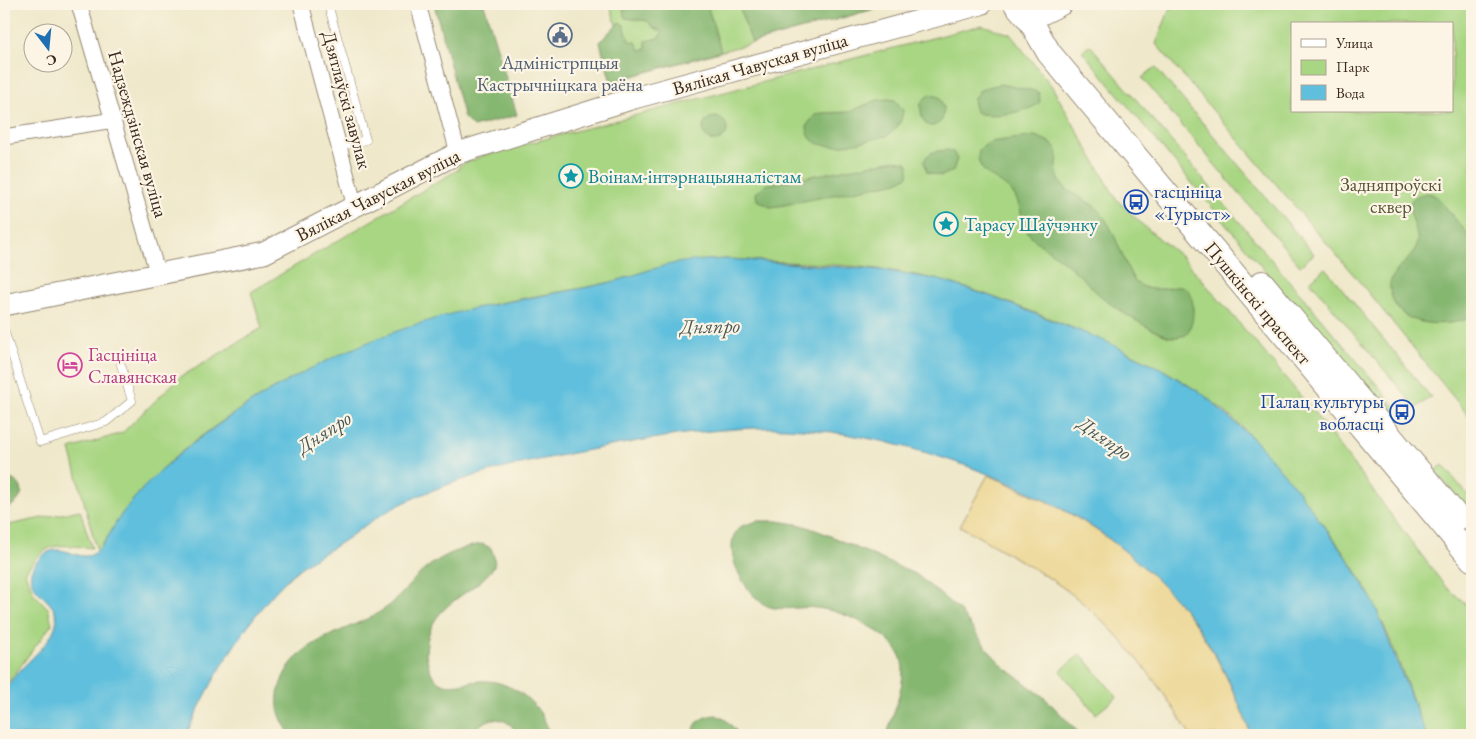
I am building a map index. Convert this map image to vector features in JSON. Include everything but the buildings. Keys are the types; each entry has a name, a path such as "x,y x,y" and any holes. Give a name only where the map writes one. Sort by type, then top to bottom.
{"main road":[{"name":"Вялікая Чавуская вуліца","path":"4,305 264,253 458,153 634,98 981,4"},
{"path":"1023,12 1062,4"},
{"name":"Пушкінскі праспект","path":"1023,12 1061,43 1472,535"},
{"name":"Пушкінскі праспект","path":"1023,12 1049,53 1472,559"}],"street":[{"name":"Надзеждзінская вуліца","path":"79,4 158,275"},
{"name":"Дзятлаўскі завулак","path":"300,4 355,207"},
{"path":"418,4 458,153"},
{"path":"4,138 114,120"}],"lane":[{"path":"328,4 366,140 338,147"},
{"path":"4,330 6,349 40,442 106,422 132,401 121,365"}],"green space":[{"path":"434,4 484,4 517,115 473,127 464,118"},
{"path":"610,4 892,4 611,82 600,42 616,25"},
{"path":"649,4 707,4 721,51 611,82 600,42 619,22 624,25 629,41 636,42 640,50 646,50 646,41 658,38 663,32 653,27 648,21 625,18 623,10"},
{"path":"738,4 892,4 752,43"},
{"name":"Задняпроўскі сквер","path":"1183,4 1470,4 1472,6 1472,420 1358,280 1156,44 1170,8"},
{"path":"982,25 1010,34 1051,85 1117,200 1144,226 1183,258 1313,411 1444,585 1472,609 1472,735 1426,735 1373,601 1351,563 1274,462 1248,433 1219,406 1149,362 1051,319 954,284 874,268 729,259 711,260 658,270 588,287 484,306 427,322 384,337 298,376 217,424 181,452 149,482 97,551 70,449 122,433 179,378 262,328 251,292 459,169 459,166 487,154"},
{"path":"1090,45 1405,418 1395,427 1082,51"},
{"path":"1155,67 1314,254 1300,266 1142,78"},
{"path":"1000,84 1035,91 1039,93 1040,102 1028,109 999,115 976,112 973,100 979,91"},
{"path":"930,94 939,97 944,108 942,120 932,126 925,123 921,113 921,102"},
{"path":"877,100 895,100 903,110 898,125 886,136 838,146 816,142 809,136 807,125 815,115 849,112"},
{"path":"715,117 724,120 727,129 724,138 715,141 706,138 703,129 706,120"},
{"path":"1035,136 1047,141 1057,151 1057,169 1061,183 1096,208 1107,221 1135,282 1150,289 1180,287 1185,288 1189,292 1192,299 1193,316 1191,326 1186,335 1177,337 1167,336 1124,313 1108,302 1030,235 1024,224 1015,196 983,170 978,158 979,150 990,142"},
{"path":"947,150 953,152 957,159 953,171 941,176 927,172 924,161 928,155 936,151"},
{"path":"895,160 906,162 909,165 908,176 898,182 779,206 770,207 757,200 756,193 765,185"},
{"path":"1430,193 1437,197 1472,239 1472,317 1462,321 1438,324 1414,320 1404,315 1397,307 1391,293 1390,285 1393,276 1411,256 1416,247 1416,231 1410,206 1412,200 1418,195"},
{"path":"1325,268 1431,397 1416,408 1310,281"},
{"path":"1443,465 1472,500 1472,515 1435,471"},
{"path":"4,477 18,483 22,492 17,502 4,510"},
{"path":"80,510 92,548 53,547 39,555 25,573 34,594 48,608 52,624 4,688 4,526"},
{"path":"757,521 778,521 802,525 917,575 959,610 989,651 1004,667 1045,698 1081,735 887,735 903,677 901,657 894,646 883,636 856,619 816,608 781,609 770,607 752,594 737,570 732,545 735,534 742,526"},
{"path":"482,544 491,548 494,566 484,578 451,603 437,618 428,637 426,648 426,656 431,672 436,679 451,685 488,681 508,686 527,698 535,706 542,715 549,735 516,735 512,726 495,719 484,722 471,735 421,735 411,731 397,735 291,735 279,712 278,693 287,670 297,657 310,646 372,617 386,608 430,565 459,550"},
{"path":"1081,654 1117,697 1096,714 1060,671"},
{"path":"716,715 726,720 740,735 693,735 695,726 700,720"}],"sand":[{"path":"988,475 1070,514 1107,537 1163,585 1192,619 1212,651 1238,701 1251,735 1190,735 1146,670 1112,630 1093,612 1052,580 960,526"}],"water":[{"name":"Дняпро","path":"729,259 882,270 940,280 990,296 1105,341 1160,368 1204,395 1257,442 1296,488 1350,562 1374,603 1426,735 1251,735 1230,683 1202,632 1191,617 1150,573 1095,529 1026,490 946,459 863,437 823,431 761,428 711,431 662,437 538,460 461,480 412,499 388,511 340,544 300,568 266,602 221,668 186,735 4,735 3,706 5,691 10,682 40,650 52,634 56,624 56,615 53,607 34,587 31,579 31,571 37,561 45,553 53,550 61,550 82,556 89,556 96,552 128,506 160,471 219,424 252,402 286,382 358,346 433,319 488,305 608,283 677,263"}],"place":[{"name":"Адміністрпцыя Кастрычніцкага раёна","path":"560,35"},
{"name":"Воінам-інтэрнацыяналістам","path":"571,176"},
{"name":"гасцініца «Турыст»","path":"1136,202"},
{"name":"Тарасу Шаўчэнку","path":"946,224"},
{"name":"Гасцініца Славянская","path":"70,365"},
{"name":"Палац культуры вобласці","path":"1402,412"}]}
